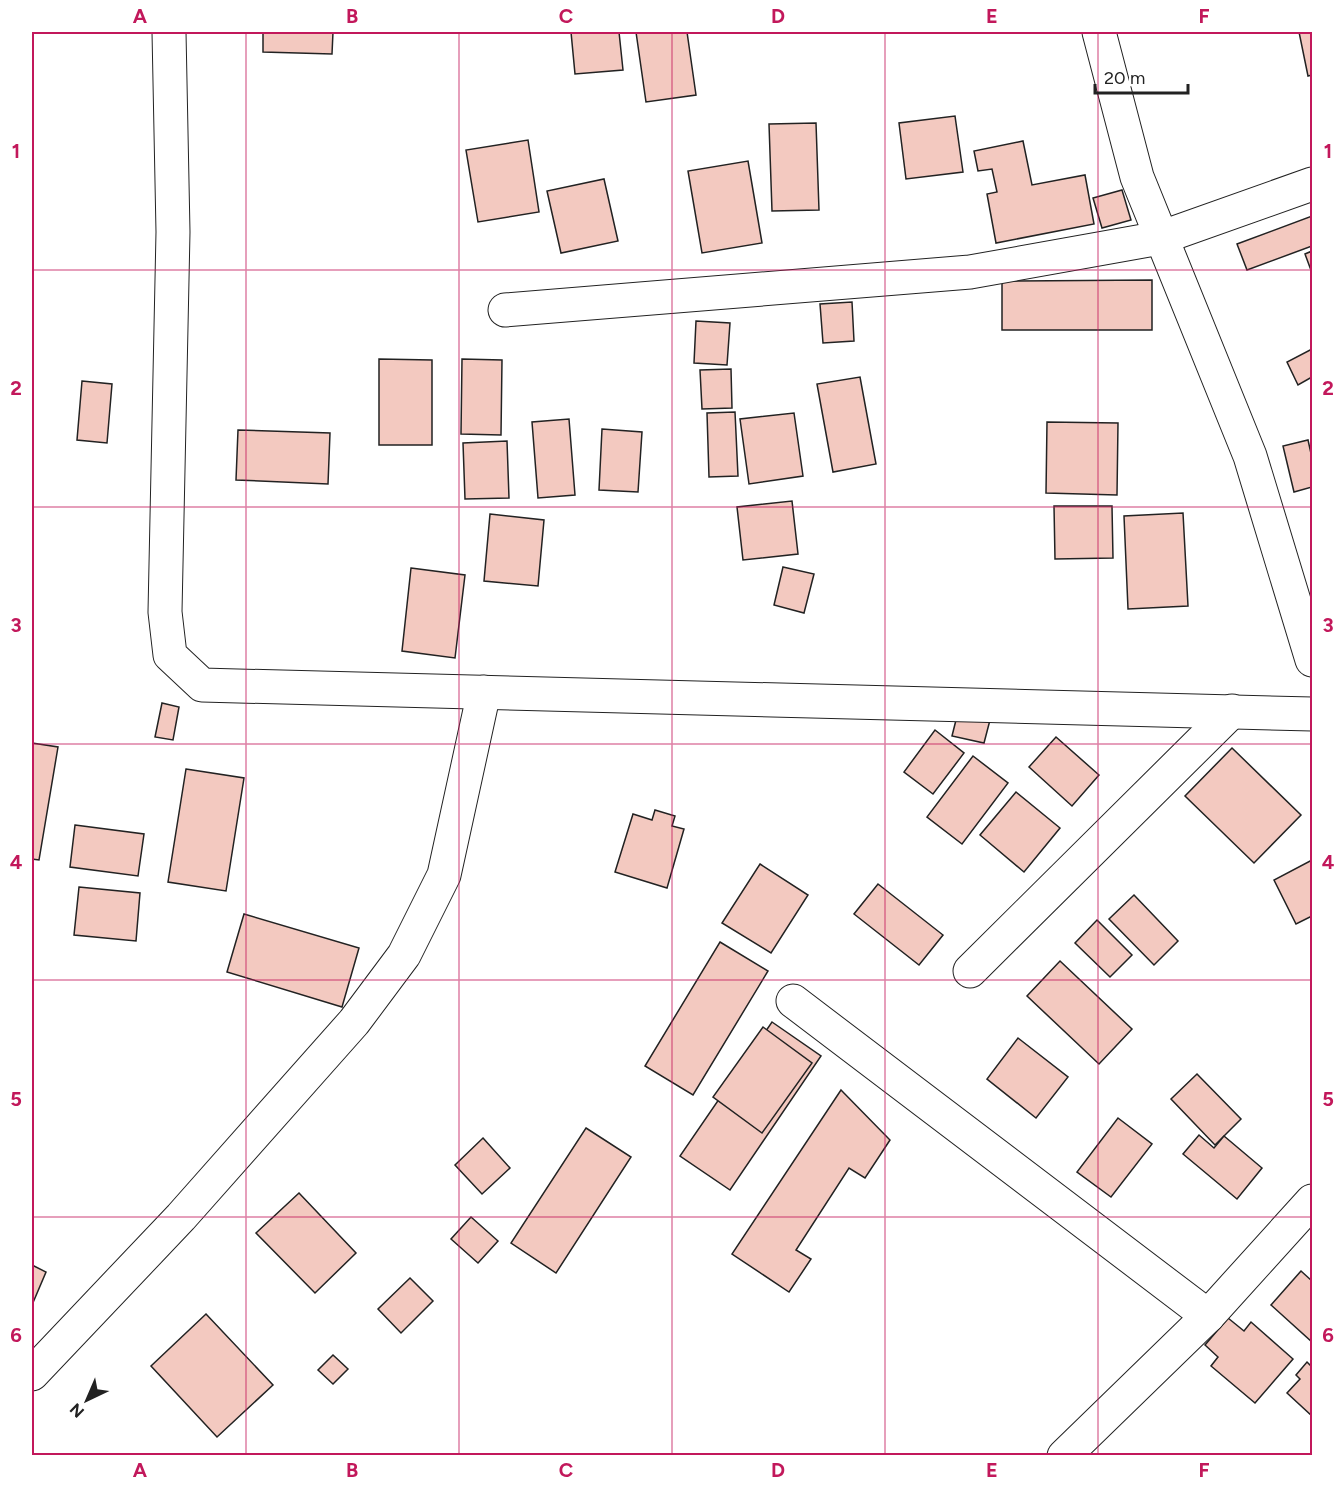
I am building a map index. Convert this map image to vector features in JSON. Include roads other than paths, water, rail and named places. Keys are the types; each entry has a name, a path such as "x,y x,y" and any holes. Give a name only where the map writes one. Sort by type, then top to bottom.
{"street":[{"path":"169,32 173,232 165,612 170,654 202,686 1312,714"},
{"path":"1099,32 1137,177 1250,456 1312,660"},
{"path":"505,310 970,272 1160,238 1312,184"},
{"path":"32,1374 189,1208 354,1022 404,955 444,875 484,692"},
{"path":"970,971 1232,711"},
{"path":"793,1001 1208,1316"},
{"path":"1064,1455 1208,1316 1312,1201"}]}
